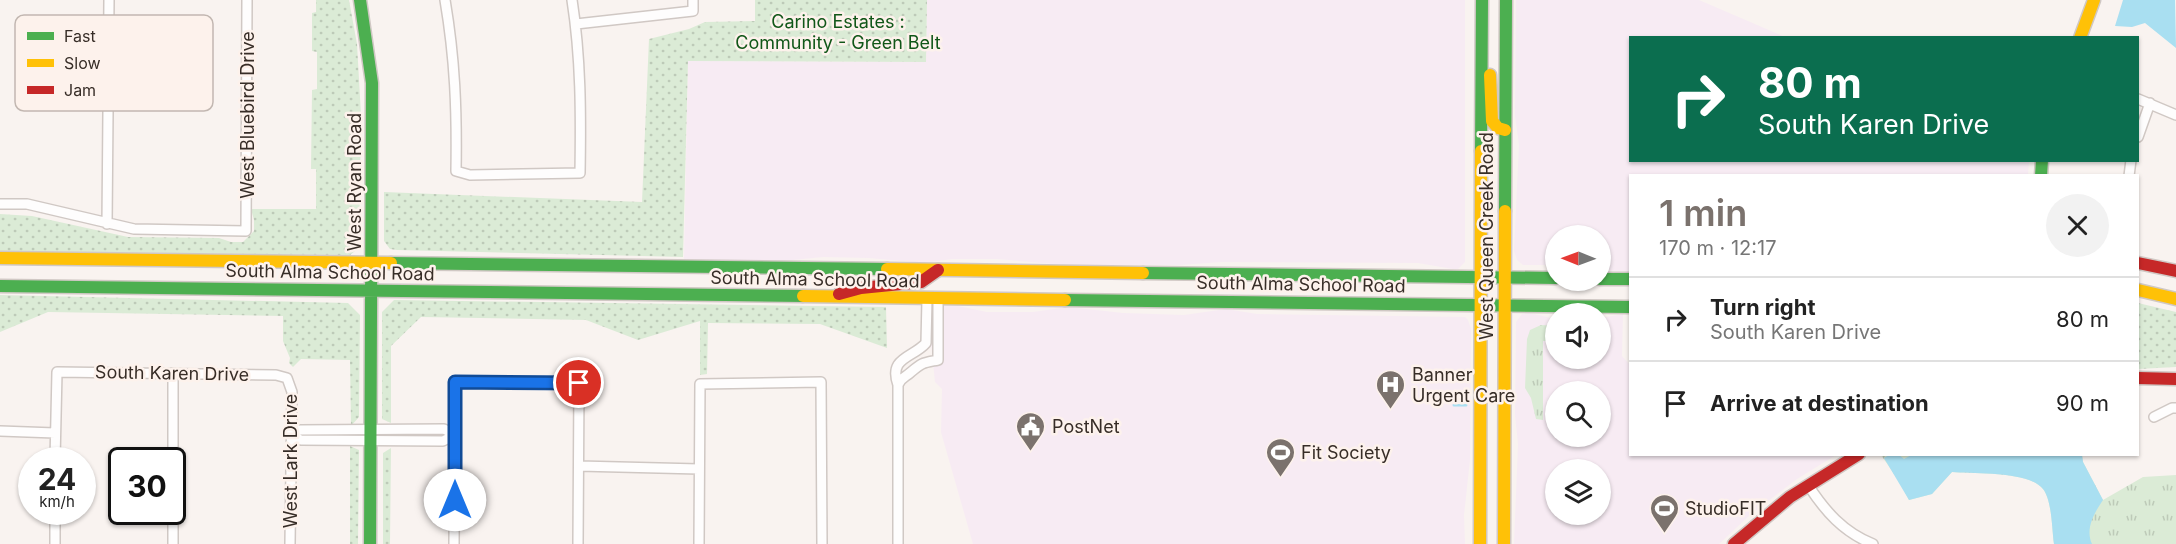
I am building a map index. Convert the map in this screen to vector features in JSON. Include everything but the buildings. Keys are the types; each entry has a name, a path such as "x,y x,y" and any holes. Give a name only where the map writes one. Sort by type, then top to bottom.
{"main road":[{"name":"West Ryan Road","path":"360,0 372,83 370,544"},
{"name":"West Queen Creek Road","path":"1480,544 1482,0"},
{"name":"West Queen Creek Road","path":"1504,544 1506,0"},
{"path":"2081,36 2094,0"},
{"path":"1482,32 1490,77 1492,122 1498,128 1505,130"},
{"name":"South Alma School Road","path":"0,258 1545,278"},
{"path":"2139,263 2176,271"},
{"path":"826,298 861,288 921,282 938,270"},
{"path":"1611,279 1629,279"},
{"name":"South Alma School Road","path":"0,286 1629,307"},
{"path":"2139,290 2176,299"},
{"path":"2139,378 2176,379"},
{"path":"1734,544 1772,511 1808,485 1856,456"}],"street":[{"path":"109,0 109,15"},
{"name":"West Bluebird Drive","path":"107,224 134,229 246,231 247,0"},
{"path":"446,0 457,111 456,171 470,175 580,173 582,101 572,0"},
{"path":"576,24 693,11 693,0"},
{"path":"2139,99 2176,115"},
{"path":"2139,134 2150,103"},
{"path":"0,204 27,204 107,224 108,111"},
{"path":"898,385 900,379 911,373 917,365 938,360 932,299"},
{"path":"898,544 898,385 896,374 900,361 926,343 932,299"},
{"name":"South Karen Drive","path":"55,433 57,372 276,375 287,378"},
{"path":"173,373 173,544"},
{"name":"West Lark Drive","path":"287,378 292,392 291,544"},
{"path":"454,544 455,382 579,383 578,544"},
{"path":"699,544 700,384 821,382 822,544"},
{"path":"2154,417 2176,408"},
{"path":"290,435 300,429 370,435 444,429 455,435"},
{"path":"0,431 55,433 55,447"},
{"path":"579,466 699,468"},
{"path":"1808,485 1821,505 1836,521 1856,537 1871,544"},
{"path":"55,525 55,544"}],"shaded area":[{"path":"927,0 1465,0 1465,262 1458,269 1453,269 1418,263 1221,262 1180,265 1066,265 997,259 952,259 924,263 823,257 783,261 684,260 688,61 926,62"},
{"path":"1516,0 1699,0 1783,36 1629,36 1629,162 2029,162 2028,174 1629,174 1629,272 1611,271 1611,225 1545,225 1545,265 1523,265 1517,260 1514,251 1519,145 1515,116"},
{"path":"931,306 958,306 987,312 1033,312 1068,307 1123,313 1184,315 1226,309 1257,314 1465,317 1471,329 1470,460 1464,515 1465,544 973,544 941,432 942,389 935,382 931,343"},
{"path":"1530,313 1545,317 1545,369 1611,369 1611,316 1623,314 1622,356 1629,364 1629,456 1834,456 1797,479 1750,515 1719,544 1514,544 1518,444 1515,415 1516,322 1522,314"}],"green space":[{"path":"316,0 349,0 357,44 361,115 359,248 350,255 0,251 0,214 32,216 128,237 219,238 231,242 243,242 254,231 251,209 316,209 316,169 311,169 312,90 317,89 317,52 312,51 312,13 316,12"},
{"name":"Carino Estates : Community - Green Belt","path":"755,0 927,0 926,62 688,61 683,257 397,250 390,249 384,241 384,192 642,202 649,39 689,29 705,22 755,21"},
{"path":"0,295 348,303 360,315 359,417 351,426 350,360 301,359 293,367 289,363 290,358 283,341 283,316 48,312 0,332"},
{"path":"394,300 886,307 887,348 820,324 708,323 707,374 700,375 700,321 638,340 586,320 421,317 391,346 391,423 382,419 382,312"},
{"path":"2139,303 2176,312 2176,367 2139,369"},
{"path":"1545,325 1543,420 1536,419 1531,398 1525,388 1527,339 1530,330"},
{"path":"350,446 359,450 358,544 350,544"},
{"path":"391,448 390,544 383,544 383,453"},
{"path":"1882,456 2082,456 2103,500 2143,477 2176,475 2176,544 2054,544 2046,494 2036,483 2014,476 1952,472 1932,494 1909,500"}],"water":[{"path":"2123,0 2175,0 2176,48 2145,23 2132,27 2115,26"},
{"path":"1887,456 1900,456 1904,459 1909,456 2082,456 2103,500 2090,527 2092,544 2054,544 2048,500 2043,489 2036,483 2014,476 1952,472 1932,494 1909,500 1884,458"}],"waterway":[{"path":"1454,405 1466,405"}],"traffic: fast":[{"path":"360,0 372,83 370,544"},
{"path":"1481,151 1482,0"},
{"path":"1505,211 1506,0"},
{"path":"2041,174 2042,162"},
{"path":"391,263 887,269"},
{"path":"1143,273 1545,278"},
{"path":"1611,279 1629,279"},
{"path":"0,286 803,296"},
{"path":"1065,300 1629,307"}],"traffic: slow":[{"path":"2081,36 2094,0"},
{"path":"1490,75 1492,121 1498,128 1505,130"},
{"path":"1480,544 1481,151"},
{"path":"1504,544 1505,211"},
{"path":"0,258 391,263"},
{"path":"887,269 1143,273"},
{"path":"2139,290 2176,299"},
{"path":"803,296 1065,300"}],"traffic: jam":[{"path":"2139,263 2176,271"},
{"path":"839,294 861,288 921,282 938,270"},
{"path":"2139,378 2176,379"},
{"path":"1734,544 1790,497 1856,456"}],"place":[{"name":"Banner Urgent Care","path":"1391,410"},
{"name":"PostNet","path":"1031,452"},
{"name":"Fit Society","path":"1280,478"},
{"name":"StudioFIT","path":"1664,534"}],"route":[{"path":"455,500 455,382 579,383"}]}
